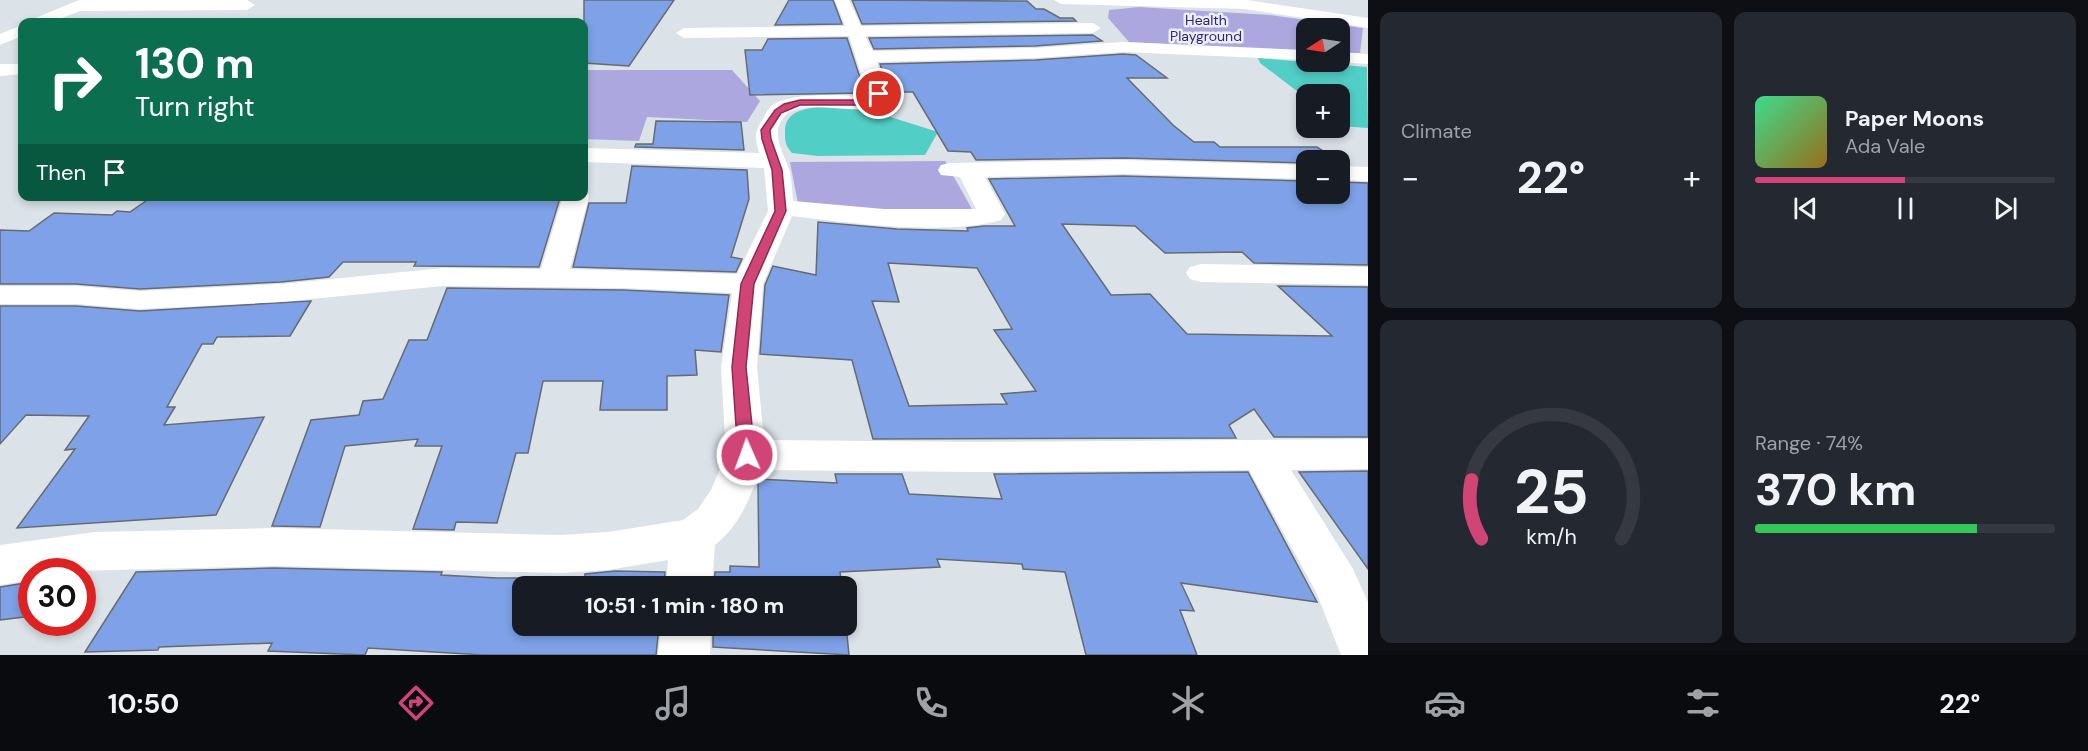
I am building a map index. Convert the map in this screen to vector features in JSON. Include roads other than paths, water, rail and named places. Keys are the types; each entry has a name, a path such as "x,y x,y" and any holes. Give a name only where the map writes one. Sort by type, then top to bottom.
{"street":[{"path":"0,565 95,551 250,548 561,554 608,551 693,537 713,522 729,498 747,455 739,367 747,284 781,207 775,161 766,139 766,130 778,111 787,106 800,103 869,102 879,99 866,57 842,0"},
{"path":"1048,0 1123,47"},
{"path":"1061,0 1244,4 1368,24"},
{"path":"49,18 85,3 251,2"},
{"path":"225,18 251,2"},
{"path":"684,33 1093,28"},
{"path":"0,40 18,32"},
{"path":"866,57 1024,54 1123,47 1296,55"},
{"path":"1350,58 1368,59"},
{"path":"0,70 18,69"},
{"path":"588,160 775,161"},
{"path":"781,207 848,216 899,218 966,217 992,214 959,170 1123,167 1296,172"},
{"path":"1350,173 1368,174"},
{"path":"552,278 575,201"},
{"path":"1201,273 1368,276"},
{"path":"0,295 140,300 281,292 443,277 747,284"},
{"path":"747,455 894,458 1368,454"},
{"path":"1261,455 1336,584 1367,655"},
{"path":"690,576 693,537"},
{"path":"684,655 685,636"}],"park label":[{"name":"Health Playground","path":"1206,28"}]}
